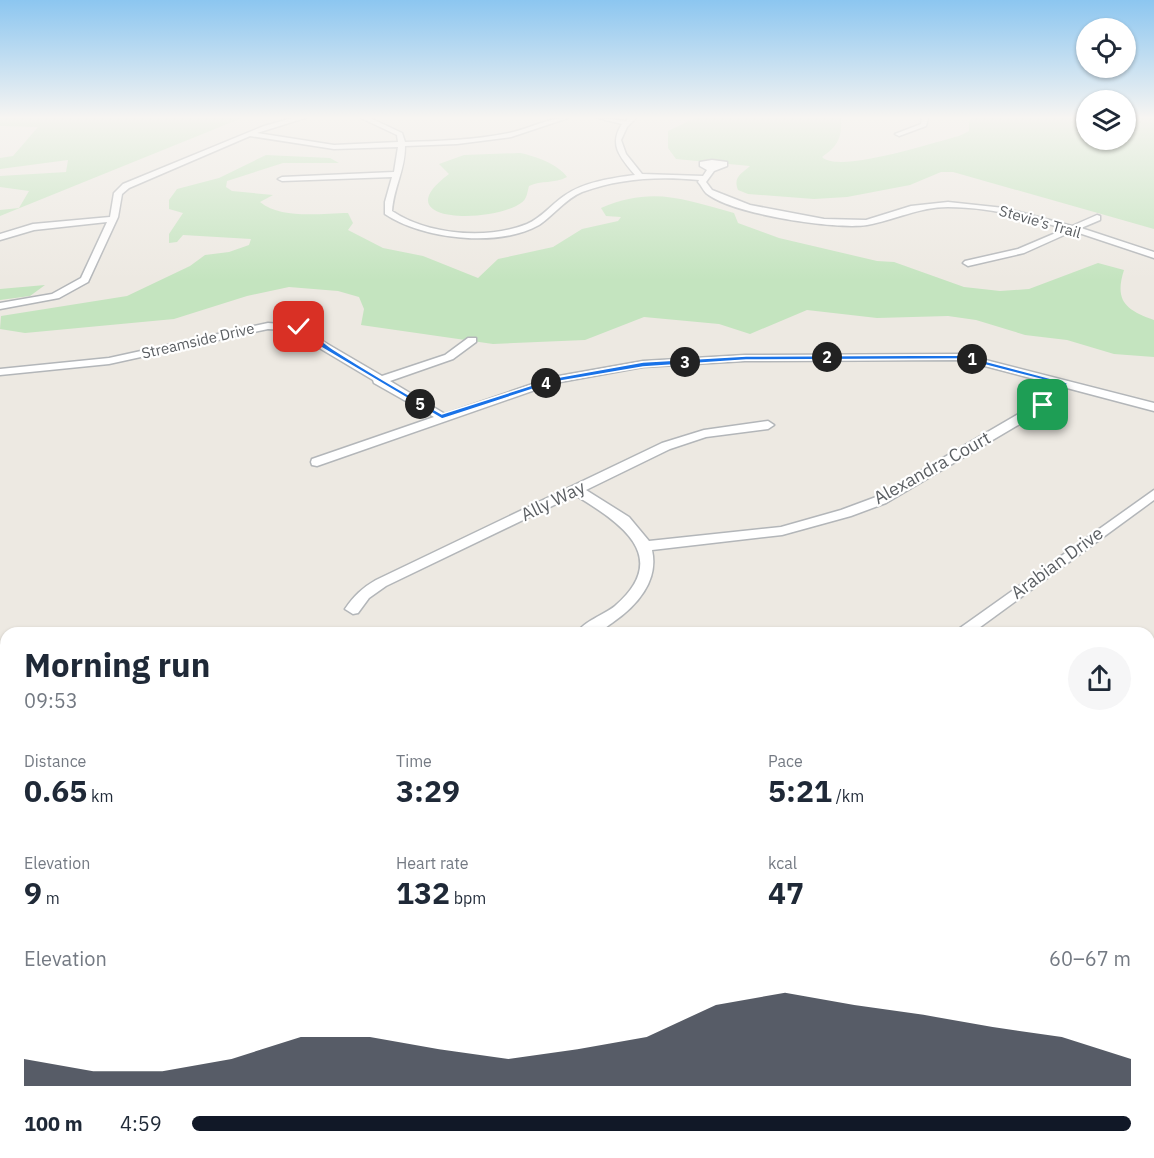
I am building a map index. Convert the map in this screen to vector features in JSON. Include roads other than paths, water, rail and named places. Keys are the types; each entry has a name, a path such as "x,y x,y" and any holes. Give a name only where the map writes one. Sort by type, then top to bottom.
{"street":[{"path":"0,306 55,296 80,285 89,275 113,219 118,193 126,186 159,172"},
{"path":"637,172 640,176"},
{"path":"282,179 399,174 388,204 388,212 397,221 419,229 491,233 529,225 577,191 612,180 640,176 703,178 708,172"},
{"name":"Stevie’s Trail","path":"703,178 703,188 722,200 818,221 872,222 916,208 956,205 1010,212 1154,255"},
{"path":"968,263 1021,251 1097,218"},
{"path":"0,237 33,227 113,219"},
{"name":"Streamside Drive","path":"0,372 101,363 256,327 282,325 306,330 320,344 378,381 442,417"},
{"path":"378,381 448,357 472,340"},
{"path":"317,462 554,380 643,364 746,358 962,357 1154,407"},
{"name":"Alexandra Court","path":"644,546 782,531 881,500 1043,405 1055,396 1064,383"},
{"name":"Ally Way","path":"353,609 364,594 381,583 682,440 728,430 768,425"},
{"path":"577,490 614,514 632,530 644,546 646,567 642,584 630,602 610,619 596,627"},
{"name":"Arabian Drive","path":"969,627 1154,494"}]}
